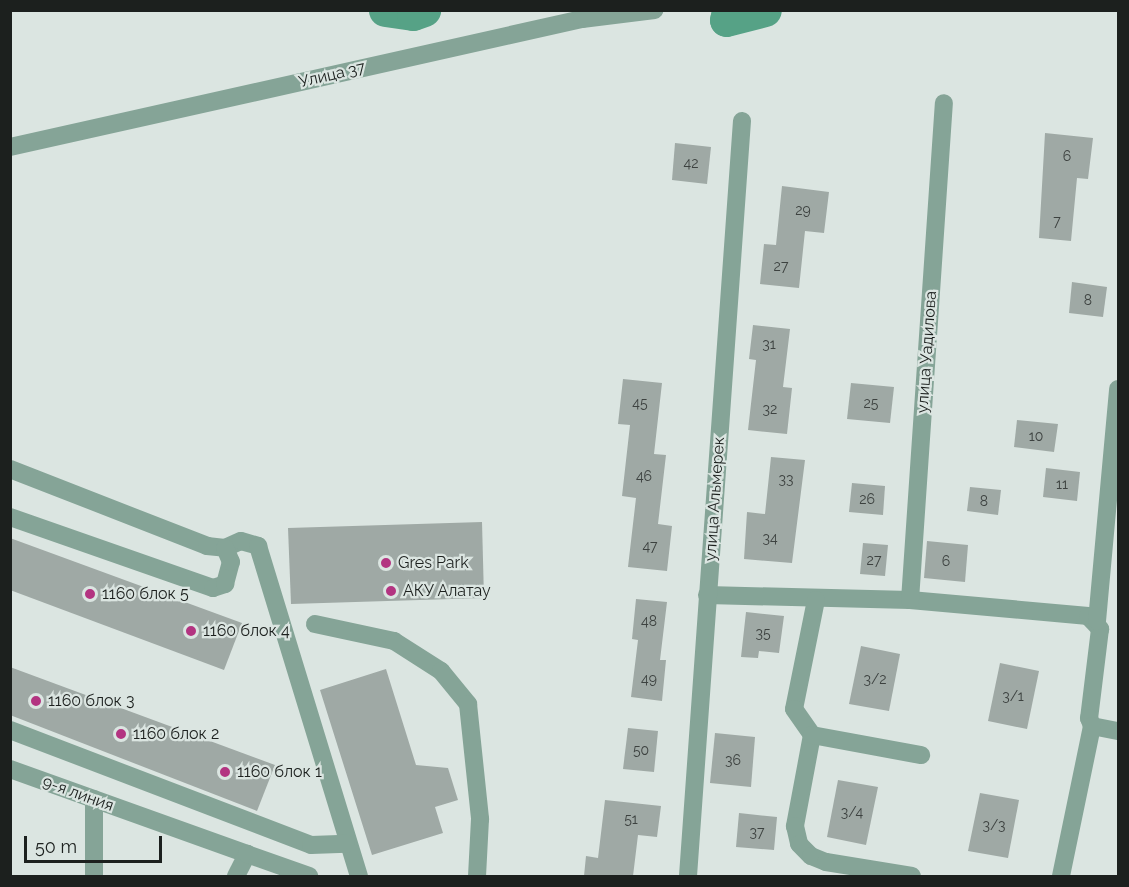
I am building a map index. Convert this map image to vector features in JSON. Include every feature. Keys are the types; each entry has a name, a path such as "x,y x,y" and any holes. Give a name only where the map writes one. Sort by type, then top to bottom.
{"street":[{"name":"Улица 37","path":"10,147 582,19 654,10"},
{"name":"улица Уадилова","path":"910,600 944,103"},
{"name":"улица Альмерек","path":"688,876 742,121"},
{"path":"1061,876 1092,726 1089,718 1100,638 1097,621 1119,389"},
{"path":"10,469 225,548 241,541 258,546 346,844 359,876"},
{"path":"10,517 213,588 225,584 231,562 225,548"},
{"path":"707,596 816,600 910,600 1088,616 1097,621"},
{"path":"816,600 794,709 812,735 921,755"},
{"path":"315,624 394,641 441,671 468,704 480,819 477,876"},
{"path":"1092,726 1119,731"},
{"path":"10,730 311,845 346,844"},
{"path":"812,735 795,826 799,844 811,856 826,862 912,876"},
{"name":"9-я линия","path":"10,770 309,876"},
{"path":"94,799 94,876"},
{"path":"236,876 247,854"}],"building":[{"path":"1045,133 1093,138 1088,179 1077,178 1071,241 1039,238"},
{"path":"675,143 711,147 707,184 672,180"},
{"path":"782,186 829,192 824,233 805,231 799,288 760,284 764,244 776,245"},
{"path":"1072,282 1107,287 1103,317 1069,313"},
{"path":"753,325 790,329 783,387 792,388 787,434 748,430 756,360 749,359"},
{"path":"623,379 662,383 654,454 666,455 658,524 672,526 667,571 628,567 636,498 622,496 630,425 618,424"},
{"path":"851,383 894,387 890,423 847,419"},
{"path":"1017,420 1058,424 1054,452 1014,447"},
{"path":"771,457 805,460 792,563 744,559 747,512 765,514"},
{"path":"1046,468 1080,472 1077,501 1043,497"},
{"path":"852,483 885,486 883,515 849,512"},
{"path":"970,487 1001,490 998,515 967,511"},
{"name":"Gres Park","path":"482,522 484,598 291,604 288,528"},
{"path":"10,538 242,623 224,670 10,590"},
{"path":"927,541 968,545 965,582 924,578"},
{"path":"863,543 888,545 885,576 860,574"},
{"path":"636,599 667,602 660,660 666,660 662,701 631,697 638,640 632,639"},
{"path":"746,612 784,616 779,653 759,651 758,658 741,657"},
{"path":"861,646 900,654 889,711 849,704"},
{"path":"1000,663 1039,671 1027,729 988,721"},
{"path":"10,667 275,765 257,811 10,715"},
{"path":"386,669 416,765 448,768 458,800 435,807 443,833 372,855 320,690"},
{"path":"628,728 658,731 654,772 623,769"},
{"path":"715,733 755,737 751,787 710,783"},
{"path":"838,780 878,787 866,845 827,837"},
{"path":"980,793 1019,800 1008,858 968,851"},
{"path":"605,800 661,806 657,837 638,835 633,876 584,876 586,856 598,858"},
{"path":"739,813 777,817 774,850 736,847"}],"waterway":[{"path":"385,10 413,14 424,10"},
{"path":"728,10 726,20 765,10"}],"place":[{"name":"Gres Park","path":"386,563"},
{"name":"АКУ Алатау","path":"391,591"},
{"name":"1160 блок 5","path":"90,594"},
{"name":"1160 блок 4","path":"191,631"},
{"name":"1160 блок 3","path":"36,701"},
{"name":"1160 блок 2","path":"121,734"},
{"name":"1160 блок 1","path":"225,772"}]}
